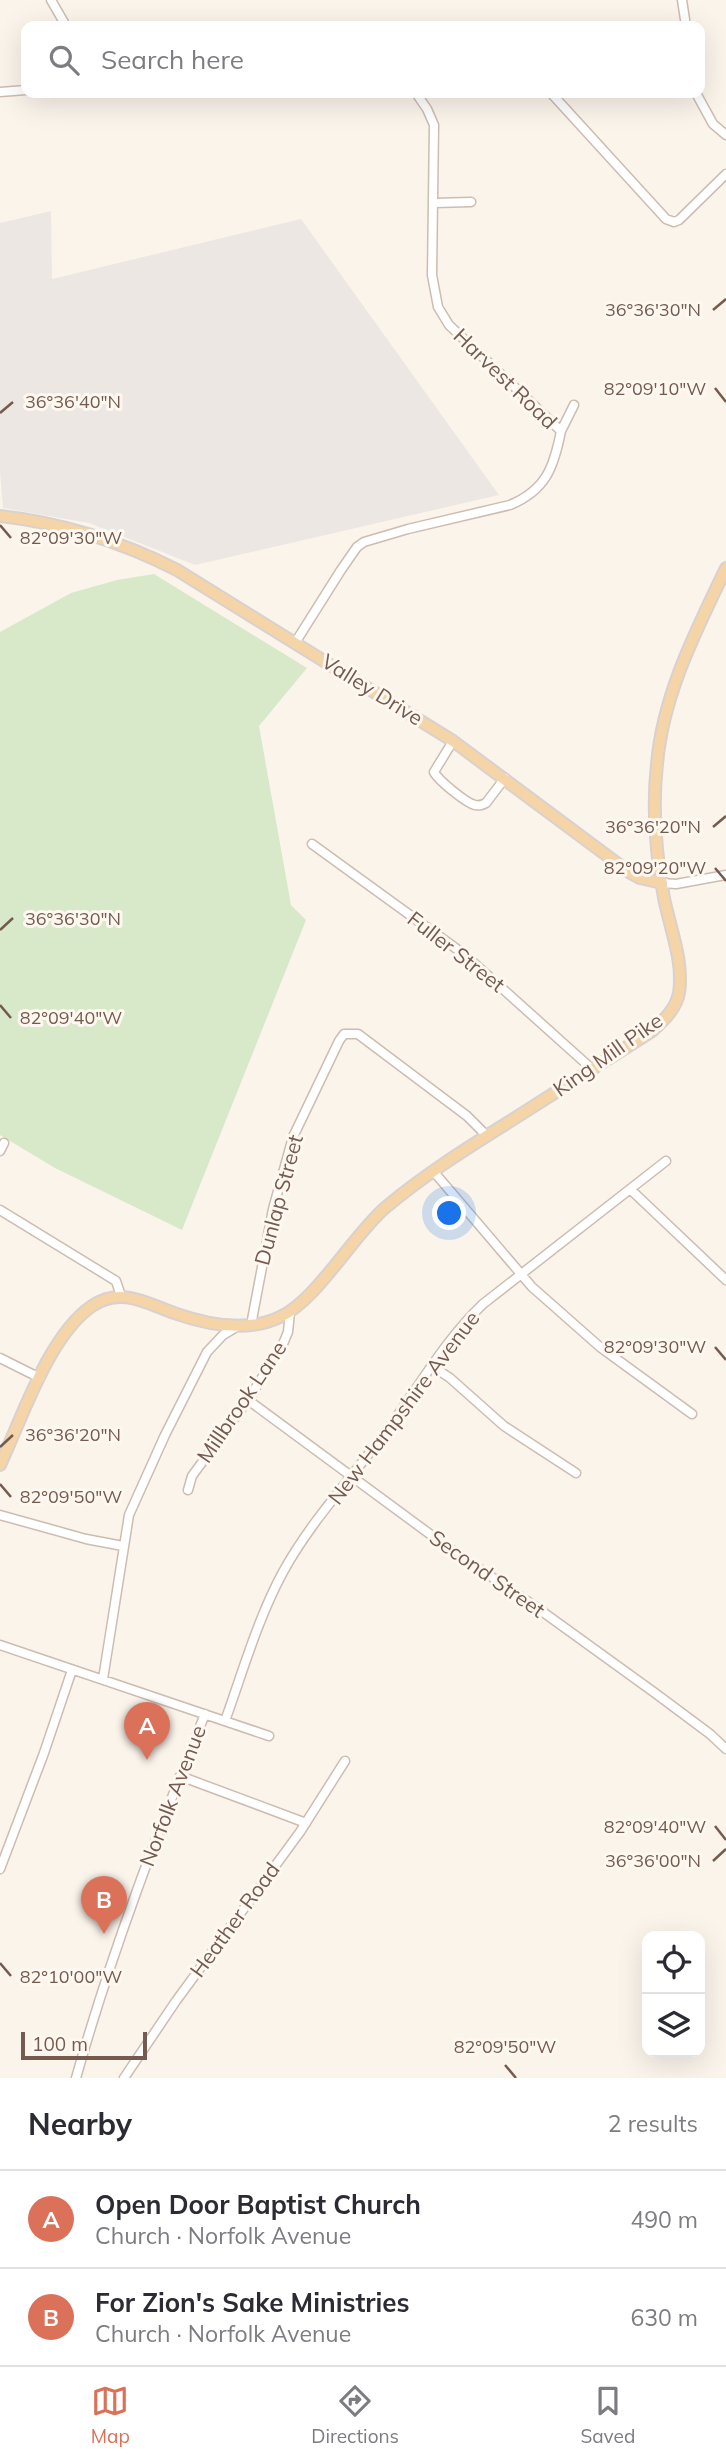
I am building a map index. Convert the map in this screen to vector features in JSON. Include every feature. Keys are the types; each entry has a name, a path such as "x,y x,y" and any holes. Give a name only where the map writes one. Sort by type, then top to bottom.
{"main road":[{"name":"Valley Drive","path":"0,516 72,528 144,553 210,589 453,741 629,872 640,878 662,883"},
{"name":"King Mill Pike","path":"121,1296 197,1320 238,1326 277,1319 310,1293 372,1220 392,1202 486,1136 662,1022 675,1006 679,996 680,969 662,883 656,830 656,785 665,714 682,665 726,568"},
{"path":"0,1465 54,1348 74,1321 95,1304 121,1296"}],"street":[{"path":"51,0 63,21"},
{"path":"682,0 685,21"},
{"path":"0,92 21,90"},
{"name":"Harvest Road","path":"295,643 341,570 357,547 364,542 500,508 524,499 540,486 555,462 561,431 449,325 438,307 432,275 434,125 428,109 420,98"},
{"path":"556,98 666,219 674,222 679,220 726,174"},
{"path":"699,98 713,124 726,135"},
{"path":"434,202 471,202"},
{"path":"561,431 574,405"},
{"path":"453,741 434,772 439,780 473,805 486,803 505,778"},
{"name":"Fuller Street","path":"313,844 465,955 592,1069"},
{"name":"Valley Drive","path":"662,883 676,884 726,875"},
{"name":"Dunlap Street","path":"251,1325 273,1209 293,1137 344,1034 358,1034 457,1108 486,1136"},
{"name":"New Hampshire Avenue","path":"225,1721 282,1573 471,1316 519,1275 666,1161"},
{"path":"434,1172 519,1275 600,1347 692,1414"},
{"path":"630,1189 726,1280"},
{"path":"0,1210 116,1281 121,1296"},
{"name":"Millbrook Lane","path":"188,1490 192,1476 248,1400 283,1344 289,1324 289,1312"},
{"path":"103,1679 129,1516 195,1373 213,1344 238,1326"},
{"path":"0,1359 40,1378"},
{"path":"432,1366 504,1426 576,1473"},
{"name":"Second Street","path":"248,1400 446,1546 655,1693 726,1749"},
{"path":"0,1515 86,1539 123,1546"},
{"path":"0,1645 269,1735"},
{"path":"0,1869 72,1670"},
{"name":"Norfolk Avenue","path":"76,2078 92,2022 180,1776 205,1714"},
{"name":"Heather Road","path":"124,2078 176,2001 306,1823 345,1761"},
{"path":"180,1776 306,1823"}],"shaded area":[{"path":"51,211 52,279 301,219 499,495 195,565 89,523 3,508 0,473 0,223"}],"green space":[{"path":"154,574 307,668 259,726 291,905 306,920 182,1230 55,1168 0,1135 0,632 71,593 117,580"}],"place":[{"name":"Open Door Baptist Church","path":"147,1760"},
{"name":"For Zion's Sake Ministries","path":"104,1934"}]}
